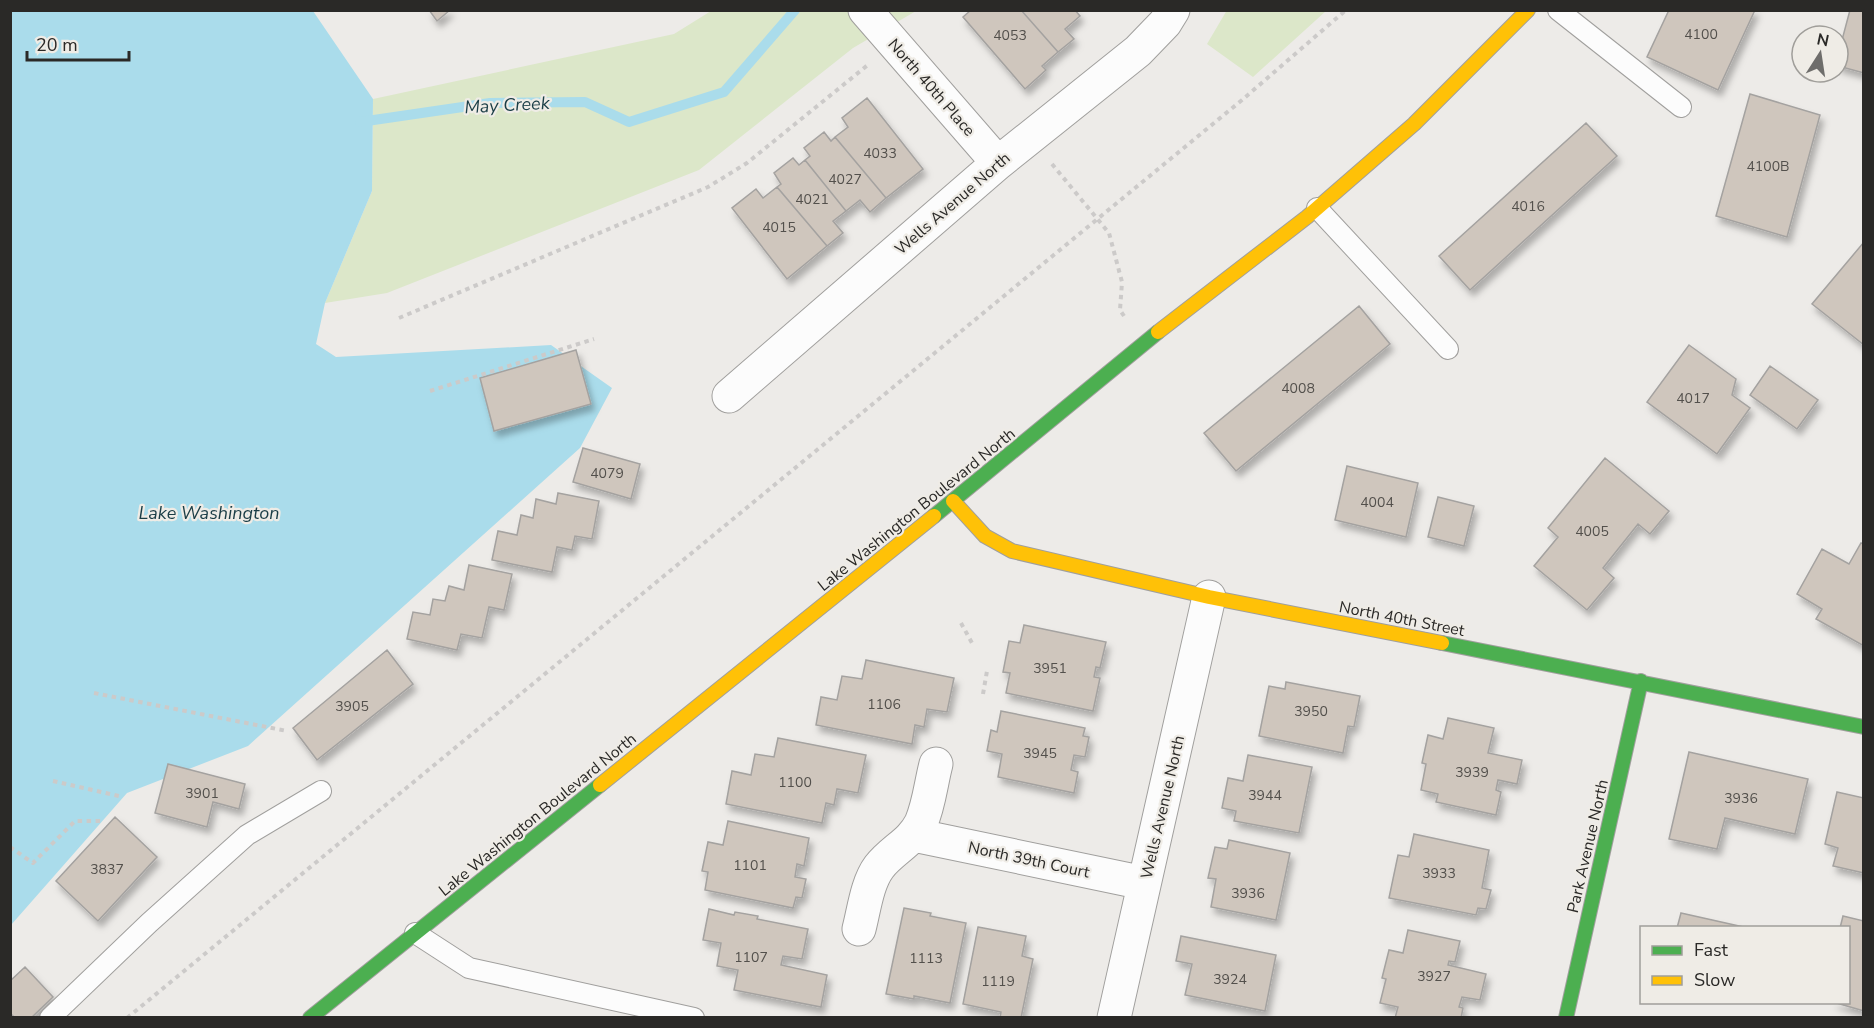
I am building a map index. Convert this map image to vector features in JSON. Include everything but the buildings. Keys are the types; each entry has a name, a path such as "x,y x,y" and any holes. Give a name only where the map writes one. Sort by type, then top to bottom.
{"street":[{"name":"North 40th Place","path":"865,10 998,163"},
{"name":"Wells Avenue North","path":"729,396 998,163 1138,51 1165,23 1173,10"},
{"name":"Lake Washington Boulevard North","path":"310,1017 953,501 1144,343 1317,208 1413,124 1528,10"},
{"name":"North 40th Street","path":"953,501 985,536 1012,551 1209,597 1641,681 1863,727"},
{"name":"Wells Avenue North","path":"1114,1017 1209,597"},
{"name":"Park Avenue North","path":"1566,1017 1641,681"},
{"path":"859,929 877,869 914,835 921,823 936,764"},
{"name":"North 39th Court","path":"914,835 1144,883"}],"lane":[{"path":"1558,10 1681,107"},
{"path":"1317,208 1448,349"},
{"path":"50,1017 149,923 247,835 321,791"},
{"path":"415,933 469,968 694,1017"}],"path":[{"path":"127,1017 1242,100 1346,10"},
{"path":"399,318 708,187 747,163 872,62 899,49"},
{"path":"1030,137 1109,233 1122,282 1120,310 1144,343"},
{"path":"430,391 594,339"},
{"path":"961,622 972,643"},
{"path":"982,694 987,671"},
{"path":"94,693 287,731"},
{"path":"53,781 123,797"},
{"path":"10,847 33,863 75,821 102,821"}],"green space":[{"path":"1227,10 1326,11 1253,77 1207,44"},
{"path":"711,11 916,11 853,48 699,170 387,293 325,303 372,191 373,99 674,34"}],"water":[{"name":"Lake Washington","path":"11,11 313,11 373,99 372,191 325,303 316,344 336,357 551,345 612,388 580,448 248,746 127,793 11,925"}],"waterway":[{"name":"May Creek","path":"360,122 490,103 585,102 629,122 724,92 795,10"}],"traffic: fast":[{"path":"934,516 1158,332"},
{"path":"1442,643 1864,727"},
{"path":"1566,1018 1641,681"},
{"path":"310,1018 600,785"}],"traffic: slow":[{"path":"1158,332 1307,217 1414,124 1528,10"},
{"path":"953,501 985,536 1012,551 1209,597 1442,643"},
{"path":"600,785 934,516"}]}
